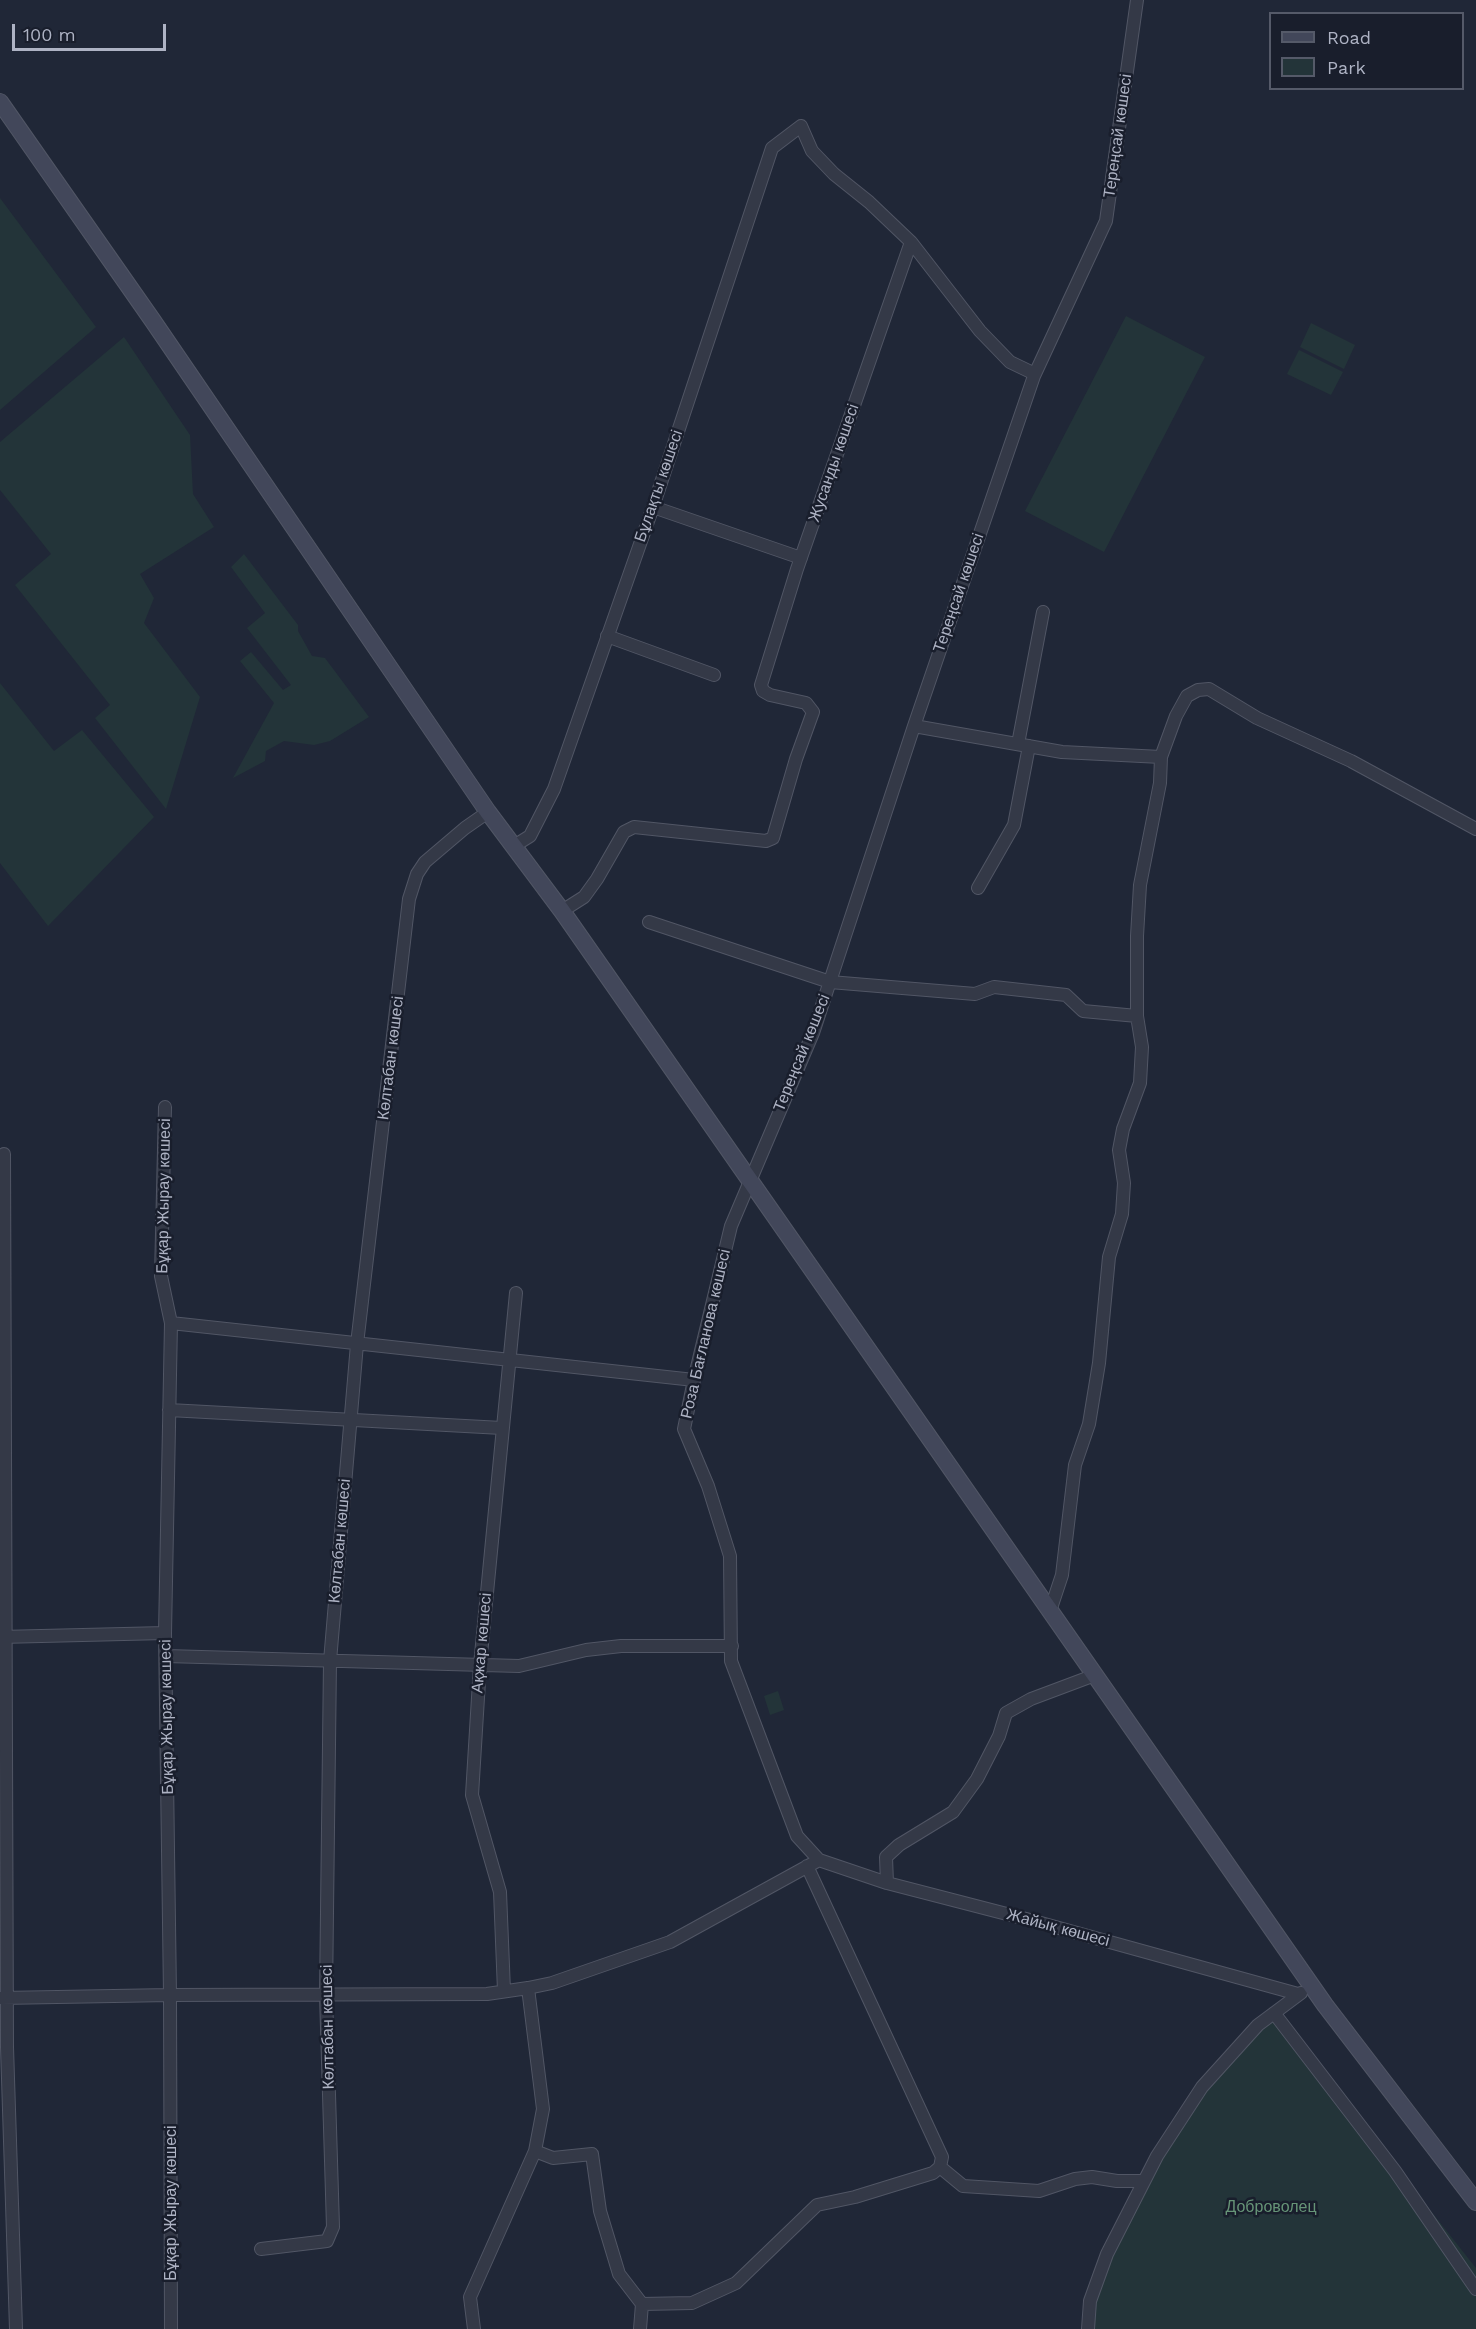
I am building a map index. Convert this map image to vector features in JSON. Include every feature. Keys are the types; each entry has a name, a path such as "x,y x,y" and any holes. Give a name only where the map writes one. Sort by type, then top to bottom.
{"main road":[{"path":"0,102 166,340 488,812 562,911 1095,1676 1306,1992 1476,2202"}],"street":[{"name":"Тереңсай көшесі","path":"749,1180 813,1033 914,726 1035,374 1106,221 1137,0"},
{"name":"Бұлақты көшесі","path":"514,846 530,836 554,789 653,507 772,148 801,126 812,151 834,174 869,202 911,242"},
{"path":"911,242 980,331 1010,362 1035,374"},
{"name":"Жусанды көшесі","path":"562,911 584,897 624,832 634,827 769,840 773,838 796,759 813,712 806,703 770,695 761,685 801,558 911,242"},
{"path":"653,507 801,558"},
{"path":"978,888 1014,825 1023,745 1043,612"},
{"path":"608,636 714,675"},
{"path":"1050,1611 1062,1575 1075,1465 1089,1424 1099,1363 1109,1257 1122,1214 1124,1182 1119,1150 1123,1129 1140,1083 1142,1047 1137,1016 1137,936 1140,885 1160,783 1161,757 1176,716 1187,696 1198,690 1209,689 1257,718 1351,761 1476,829"},
{"path":"914,726 1062,752 1161,757"},
{"name":"Көлтабан көшесі","path":"261,2249 327,2241 333,2227 326,1995 330,1661 357,1344 409,899 417,874 425,862 488,812"},
{"path":"649,922 830,982 975,994 994,987 1045,992 1066,995 1083,1011 1137,1016"},
{"name":"Бұқар Жырау көшесі","path":"165,1107 161,1276 171,1323 165,1633 170,1995 171,2329"},
{"path":"4,1154 3,1998 16,2329"},
{"name":"Роза Бағланова көшесі","path":"749,1180 731,1226 684,1429 708,1486 730,1556 731,1661 797,1836 819,1860"},
{"name":"Ақжар көшесі","path":"504,1991 500,1892 472,1795 480,1665 516,1293"},
{"path":"171,1323 694,1380"},
{"path":"170,1410 502,1428"},
{"path":"3,1637 165,1633"},
{"path":"166,1656 519,1666 586,1650 621,1646 732,1646"},
{"path":"886,1883 886,1857 899,1845 953,1812 977,1779 999,1736 1006,1713 1031,1699 1095,1676"},
{"path":"3,1998 487,1994 528,1988 552,1983 670,1942 819,1860"},
{"name":"Жайық көшесі","path":"819,1860 886,1883 1306,1992"},
{"path":"642,2304 692,2303 710,2295 736,2283 817,2205 855,2197 933,2173 940,2167 942,2157 807,1866"},
{"path":"474,2329 470,2296 535,2151 543,2109 528,1988"},
{"path":"1088,2329 1090,2301 1107,2254 1143,2181 1202,2086 1257,2025 1306,1992"},
{"path":"1274,2013 1395,2171 1476,2289"},
{"path":"535,2151 553,2158 592,2154 600,2211 618,2274 642,2304 640,2329"},
{"path":"940,2167 963,2186 1039,2191 1075,2179 1092,2177 1117,2181 1143,2181"}],"green space":[{"path":"0,198 96,327 0,410"},
{"path":"1126,316 1205,357 1104,552 1025,511"},
{"path":"1311,323 1355,345 1344,369 1300,347"},
{"path":"124,337 190,435 193,494 214,527 140,574 154,598 144,623 200,697 166,809 95,718 110,705 15,585 51,554 0,490 0,442"},
{"path":"1299,350 1343,372 1331,395 1287,374"},
{"path":"244,554 298,625 298,631 312,656 325,658 369,717 330,741 314,745 284,741 266,751 265,761 233,778 274,703 240,661 251,652 283,690 291,685 247,628 265,613 231,567"},
{"path":"0,683 54,751 82,730 154,817 48,926 0,863"},
{"path":"778,1691 784,1710 770,1715 764,1696"},
{"name":"Доброволец","path":"1274,2013 1476,2268 1476,2329 1092,2329 1090,2301 1157,2156 1228,2058"}]}
